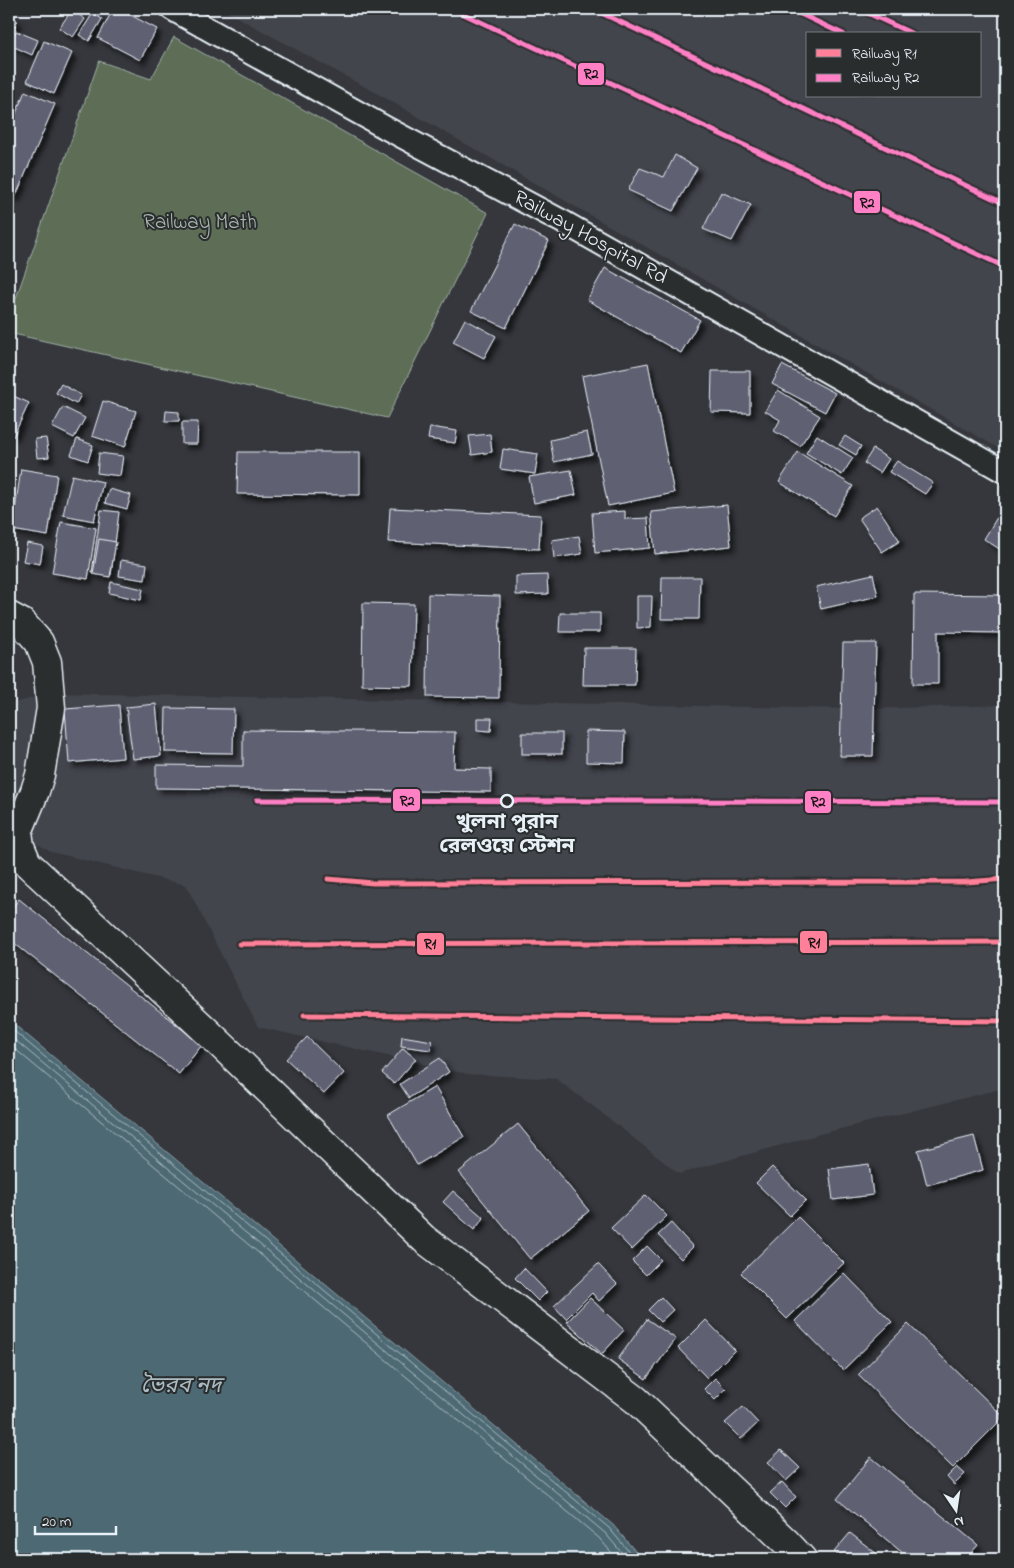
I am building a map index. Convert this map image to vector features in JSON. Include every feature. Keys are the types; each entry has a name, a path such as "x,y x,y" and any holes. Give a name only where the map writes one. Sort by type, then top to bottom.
{"street":[{"name":"Railway Hospital Rd","path":"172,9 386,128 565,223 1005,472"},
{"path":"9,616 22,623 39,642 47,662 51,708 40,775 35,792 13,833 27,864 424,1239 636,1400 802,1559"}],"shaded area":[{"path":"222,9 1005,9 1005,452 378,94"},
{"path":"53,693 858,709 1005,705 1005,1088 824,1133 679,1174 556,1079 467,1074 258,1027 186,885 51,852 9,827 9,704"}],"green space":[{"name":"Railway Math","path":"174,37 488,213 387,418 9,333 9,318 99,61 151,79"}],"water":[{"name":"ভৈরব নদ","path":"9,1020 613,1525 642,1559 9,1559"}],"building":[{"path":"113,9 119,9 157,29 140,60 98,38"},
{"path":"72,10 85,19 73,37 59,28"},
{"path":"93,13 102,19 89,41 79,35"},
{"path":"9,16 17,20 9,41"},
{"path":"16,31 38,40 32,55 10,45"},
{"path":"44,41 72,53 54,94 27,81"},
{"path":"25,91 55,104 15,198 9,195 9,131"},
{"path":"675,155 697,168 673,211 628,190 640,168 664,177"},
{"path":"721,192 751,205 732,241 703,229"},
{"path":"515,224 549,241 506,328 471,311"},
{"path":"605,268 700,320 681,353 587,300"},
{"path":"465,319 496,336 484,358 453,342"},
{"path":"648,363 674,493 608,506 582,376"},
{"path":"782,365 835,393 825,412 772,384"},
{"path":"712,371 750,371 750,413 711,412"},
{"path":"61,384 81,395 76,404 56,393"},
{"path":"778,390 820,416 800,446 774,431 780,420 765,411"},
{"path":"9,394 29,403 13,437 9,435"},
{"path":"103,401 136,411 125,447 92,436"},
{"path":"63,407 85,418 74,438 52,427"},
{"path":"166,411 179,412 179,421 165,421"},
{"path":"182,422 198,422 197,444 182,444"},
{"path":"430,427 457,431 455,443 428,439"},
{"path":"587,432 592,454 554,462 550,440"},
{"path":"490,434 492,452 472,455 469,436"},
{"path":"817,435 853,458 842,475 806,453"},
{"path":"845,436 861,446 856,455 839,445"},
{"path":"46,438 49,457 37,458 35,439"},
{"path":"77,439 93,445 88,461 71,455"},
{"path":"503,449 538,454 535,474 500,469"},
{"path":"873,449 889,459 880,473 864,463"},
{"path":"238,452 360,452 360,495 237,494"},
{"path":"798,452 853,486 834,516 779,482"},
{"path":"99,453 123,456 120,476 97,473"},
{"path":"897,461 933,483 925,494 889,472"},
{"path":"21,469 57,475 48,536 12,530"},
{"path":"571,470 576,495 534,503 529,477"},
{"path":"72,475 103,482 94,521 63,515"},
{"path":"109,489 131,495 127,509 105,503"},
{"path":"1005,504 1005,550 1004,552 984,539"},
{"path":"727,505 731,546 655,554 651,512"},
{"path":"877,506 900,541 882,552 859,518"},
{"path":"390,508 541,515 539,549 388,542"},
{"path":"101,510 119,512 111,575 92,572"},
{"path":"625,511 625,519 648,518 650,548 595,553 592,513"},
{"path":"61,522 96,528 88,579 52,573"},
{"path":"579,536 582,554 554,558 552,540"},
{"path":"99,539 116,542 110,577 93,574"},
{"path":"27,543 43,546 40,564 23,561"},
{"path":"121,560 147,564 145,580 119,576"},
{"path":"873,574 878,596 821,609 816,587"},
{"path":"547,575 548,594 516,595 516,576"},
{"path":"662,577 700,577 699,619 661,619"},
{"path":"111,582 143,589 141,600 109,593"},
{"path":"428,594 500,596 499,698 427,697"},
{"path":"914,594 1005,595 1005,633 938,632 938,684 913,684"},
{"path":"637,596 652,596 651,627 637,628"},
{"path":"363,603 414,604 412,686 362,685"},
{"path":"560,613 600,613 600,632 559,632"},
{"path":"843,643 876,643 873,756 840,756"},
{"path":"584,648 636,648 635,685 583,685"},
{"path":"156,704 161,756 133,759 126,707"},
{"path":"119,705 123,758 69,763 65,709"},
{"path":"166,708 234,709 233,753 165,752"},
{"path":"477,718 492,718 491,731 477,730"},
{"path":"243,730 455,732 454,768 491,769 491,792 156,788 156,765 243,766"},
{"path":"586,731 625,732 624,763 586,762"},
{"path":"522,733 562,733 562,754 522,754"},
{"path":"19,899 202,1045 179,1074 9,939 9,912"},
{"path":"402,1036 432,1041 431,1050 401,1046"},
{"path":"307,1037 344,1073 324,1094 286,1059"},
{"path":"403,1048 416,1059 394,1084 382,1073"},
{"path":"440,1058 449,1072 409,1098 400,1084"},
{"path":"435,1087 464,1137 417,1165 388,1115"},
{"path":"518,1124 589,1211 530,1259 459,1172"},
{"path":"974,1136 983,1170 927,1185 918,1150"},
{"path":"869,1164 873,1195 833,1200 829,1169"},
{"path":"772,1167 806,1200 790,1216 756,1183"},
{"path":"453,1191 484,1218 474,1230 443,1202"},
{"path":"646,1195 667,1216 632,1250 611,1228"},
{"path":"798,1217 844,1263 787,1319 741,1273"},
{"path":"671,1223 693,1247 681,1259 658,1235"},
{"path":"647,1246 661,1260 646,1275 632,1261"},
{"path":"598,1264 617,1284 599,1301 592,1293 566,1319 554,1306"},
{"path":"524,1268 547,1292 538,1301 515,1278"},
{"path":"844,1273 892,1322 843,1370 795,1321"},
{"path":"661,1297 673,1310 660,1322 648,1310"},
{"path":"590,1298 624,1330 602,1354 567,1322"},
{"path":"647,1319 676,1339 646,1379 618,1359"},
{"path":"706,1320 735,1350 707,1378 678,1348"},
{"path":"908,1324 1004,1417 953,1468 858,1375"},
{"path":"715,1378 726,1389 715,1400 704,1389"},
{"path":"743,1407 758,1423 741,1439 725,1423"},
{"path":"781,1450 800,1468 786,1481 768,1462"},
{"path":"871,1457 978,1545 966,1559 910,1559 837,1499"},
{"path":"957,1467 965,1474 954,1485 947,1477"},
{"path":"782,1482 796,1497 785,1508 770,1493"},
{"path":"850,1533 877,1554 873,1559 843,1559 834,1552"}],"rail line":[{"name":"R2","path":"453,9 1005,267"},
{"name":"R2","path":"593,9 1005,204"},
{"name":"R2","path":"790,9 839,32"},
{"name":"R2","path":"859,9 909,32"},
{"name":"R2","path":"257,800 1005,802"},
{"name":"R1","path":"328,879 373,883 966,882 1005,879"},
{"name":"R1","path":"239,944 1005,942"},
{"name":"R1","path":"304,1015 1005,1021"}],"place":[{"name":"খুলনা পুরান রেলওয়ে স্টেশন","path":"507,801"}]}
